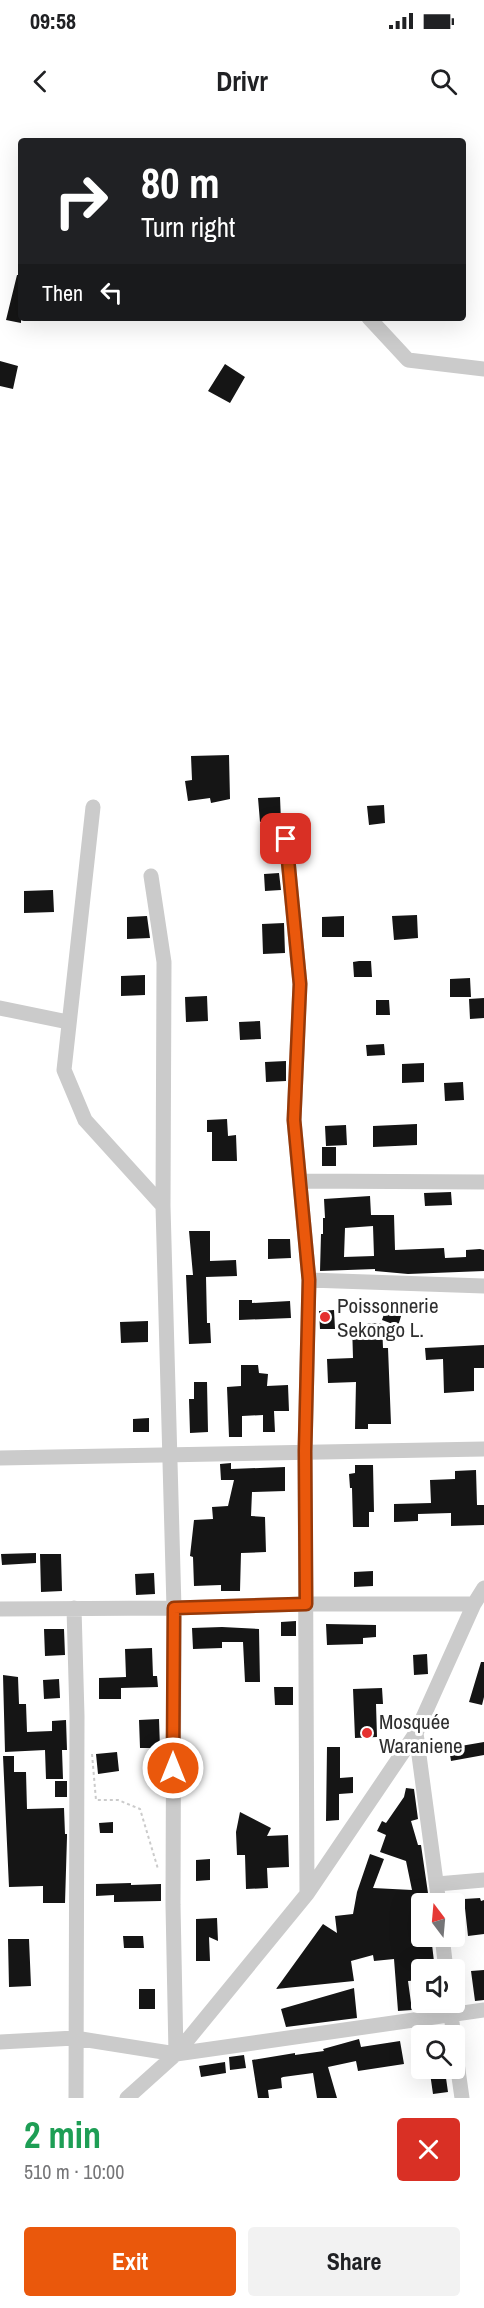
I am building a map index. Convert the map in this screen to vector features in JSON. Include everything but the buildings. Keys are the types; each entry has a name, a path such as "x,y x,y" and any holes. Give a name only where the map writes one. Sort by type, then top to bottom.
{"street":[{"path":"372,321 408,360 484,369"},
{"path":"93,807 64,1070 85,1120 163,1206"},
{"path":"286,839 300,984 294,1120 309,1280 305,1451 307,1894"},
{"path":"151,876 164,962 163,1206 174,1608 173,1905 176,2054"},
{"path":"0,1008 68,1022"},
{"path":"300,1181 484,1182"},
{"path":"309,1280 484,1286"},
{"path":"0,1458 484,1449"},
{"path":"127,2098 176,2054 307,1894 416,1733 474,1604 484,1588"},
{"path":"0,1609 474,1604"},
{"path":"74,1608 77,1716 76,2098"},
{"path":"416,1733 438,1893"},
{"path":"437,1884 484,1880"},
{"path":"465,2009 484,2010"},
{"path":"0,2042 75,2038 176,2054 420,2013"},
{"path":"459,2079 462,2098"}],"path":[{"path":"92,1747 96,1800 118,1800 140,1809 159,1874"}],"place":[{"name":"Poissonnerie Sekongo L.","path":"325,1317"},
{"name":"Mosquée Waraniene","path":"367,1733"}],"route":[{"path":"173,1768 174,1608 306,1604 305,1451 309,1280 294,1120 300,984 286,839"}]}
